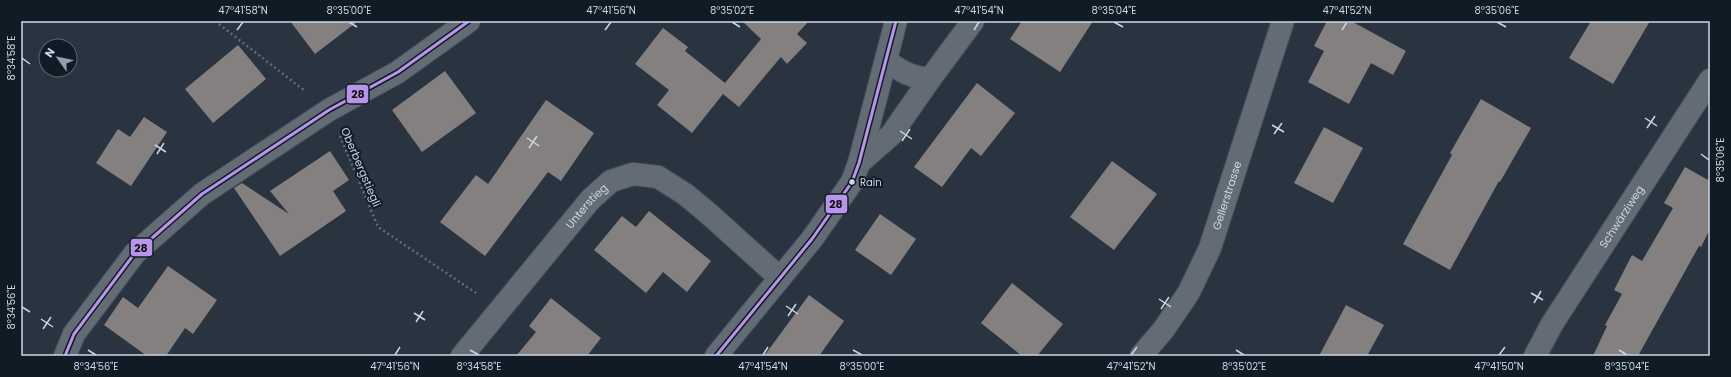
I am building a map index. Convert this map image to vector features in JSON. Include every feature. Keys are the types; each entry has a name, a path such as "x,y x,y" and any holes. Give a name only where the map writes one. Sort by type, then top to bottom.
{"street":[{"path":"65,356 74,334 135,253 202,194 329,110 398,72 468,21"},
{"path":"716,356 812,239 852,182 859,163 896,21"},
{"path":"859,163 891,135 973,21"},
{"name":"Gellerstrasse","path":"1141,356 1164,329 1190,292 1210,248 1283,21"},
{"path":"886,60 905,74 930,79"},
{"name":"Schwärziweg","path":"1535,356 1552,324 1710,80"},
{"name":"Unterstieg","path":"462,356 590,200 611,181 633,174 658,177 685,194 780,278"}],"path":[{"name":"Oberbergstiegli","path":"215,21 329,110 378,227 500,309"}],"building":[{"path":"290,21 358,21 315,54"},
{"path":"742,21 809,21 797,34 807,43 787,64 781,57 739,107 723,94 692,133 657,105 669,90 635,64 663,28 688,47 685,51 725,83 761,39"},
{"path":"1022,21 1093,21 1060,72 1010,39"},
{"path":"1327,21 1351,21 1406,51 1393,75 1371,63 1349,104 1308,82 1324,51 1314,46"},
{"path":"1591,21 1650,21 1613,84 1569,58"},
{"path":"238,45 266,79 213,123 185,89"},
{"path":"445,71 476,113 422,152 392,110"},
{"path":"977,83 1015,113 981,156 971,148 942,187 914,167"},
{"path":"1481,99 1531,128 1500,182 1499,181 1450,270 1403,244 1452,155 1450,153"},
{"path":"546,100 594,133 561,181 548,172 485,256 440,222 476,175 488,184"},
{"path":"144,117 167,132 131,186 96,163 118,129 130,137"},
{"path":"1324,127 1363,148 1333,203 1294,183"},
{"path":"330,151 349,180 333,191 346,211 280,256 234,188 242,183 289,214 270,191"},
{"path":"1112,161 1157,194 1114,250 1070,217"},
{"path":"1685,167 1710,181 1710,229 1638,356 1593,356 1607,326 1605,325 1622,294 1614,290 1632,255 1642,261 1673,208 1664,203"},
{"path":"649,211 711,261 687,292 663,272 646,293 594,250 622,216 636,227"},
{"path":"880,214 916,239 891,275 855,250"},
{"path":"168,266 217,300 193,334 185,328 166,356 147,356 104,325 123,297 138,308"},
{"path":"1012,283 1063,324 1037,356 1022,356 981,323"},
{"path":"809,295 844,321 819,356 764,356"},
{"path":"551,298 601,338 587,356 516,356 536,332 529,326"},
{"path":"1346,305 1384,325 1367,356 1319,356"}],"transit line":[{"name":"28","path":"65,356 74,334 135,253 202,194 329,110 398,72 469,21"},
{"name":"28","path":"716,356 812,239 852,182 859,163 896,21"}],"place":[{"name":"Rain","path":"852,182"}]}
